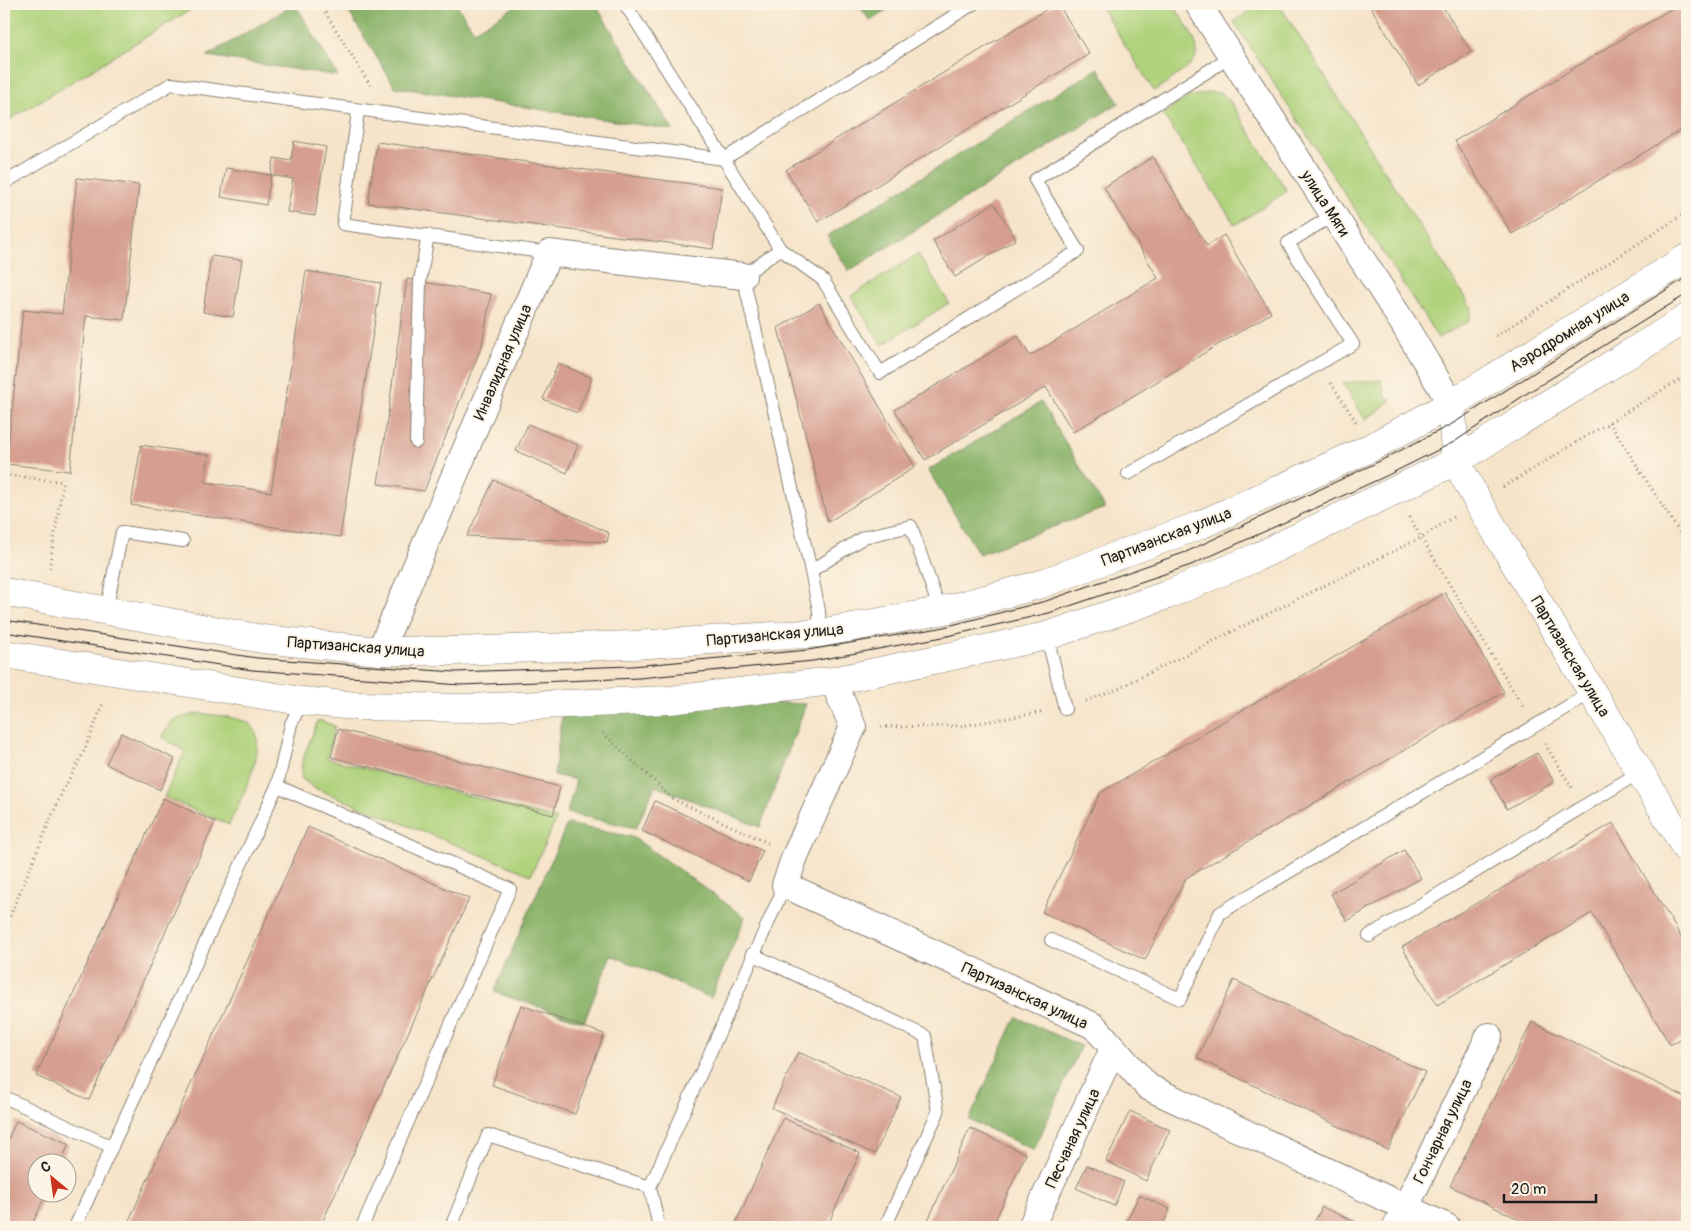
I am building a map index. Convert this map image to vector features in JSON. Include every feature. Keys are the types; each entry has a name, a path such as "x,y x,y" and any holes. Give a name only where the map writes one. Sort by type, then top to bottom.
{"street":[{"name":"улица Мяги","path":"1198,4 1404,322 1450,404"},
{"path":"550,253 743,276"},
{"name":"Инвалидная улица","path":"380,651 550,253"},
{"name":"Аэродромная улица","path":"1450,404 1687,258"},
{"path":"4,654 302,701 357,706 476,708 670,700 833,681 1047,636 1167,595 1257,557 1456,461 1687,318"},
{"name":"Партизанская улица","path":"4,592 262,639 380,651 453,651 633,645 820,633 940,611 1038,584 1200,525 1370,448 1450,404 1456,461 1478,502 1687,850"},
{"path":"785,885 795,856 853,727 833,681"},
{"name":"Партизанская улица","path":"785,885 1094,1026 1148,1087 1400,1217 1447,1227"},
{"name":"Гончарная улица","path":"1400,1217 1489,1036"},
{"name":"Песчаная улица","path":"1031,1227 1114,1048"}],"lane":[{"path":"625,4 780,249 823,280 880,373 1078,251 1035,180 1232,56"},
{"path":"4,183 171,84 358,111 724,159 970,5"},
{"path":"358,111 343,224 550,253"},
{"path":"1128,474 1353,344 1288,243 1333,215"},
{"path":"416,442 420,281 428,235"},
{"path":"780,249 743,276 811,571 820,633"},
{"path":"811,571 864,537 911,526 940,611"},
{"path":"106,611 122,532 183,541"},
{"path":"1047,636 1065,709"},
{"path":"1051,940 1180,999 1220,913 1592,692"},
{"path":"76,1227 277,786 291,724 302,701"},
{"path":"1369,936 1640,772"},
{"path":"277,786 510,889 362,1227"},
{"path":"659,1227 650,1187 752,954 785,885"},
{"path":"752,954 925,1036 938,1112 885,1227"},
{"path":"4,1097 112,1147"},
{"path":"451,1227 488,1135 650,1187"}],"path":[{"path":"320,4 388,115"},
{"path":"1496,336 1687,212"},
{"path":"1349,423 1355,420"},
{"path":"1609,422 1687,544"},
{"path":"4,468 8,475 63,482 49,574 40,572"},
{"path":"1420,538 1573,790 1601,796"},
{"path":"4,930 62,792 83,754 104,700"},
{"path":"602,732 674,799 795,856"}],"green space":[{"path":"4,4 200,4 4,123"},
{"path":"295,4 338,76 207,56"},
{"path":"344,4 456,4 474,31 519,4 595,4 673,130 395,87"},
{"path":"858,4 896,4 870,21"},
{"path":"1099,4 1173,4 1196,45 1196,54 1193,62 1185,70 1154,91"},
{"path":"1258,4 1279,4 1472,309 1469,321 1438,338 1234,22"},
{"path":"1098,68 1119,103 849,271 827,236"},
{"path":"1211,92 1221,93 1230,101 1287,191 1235,225 1163,114 1189,97"},
{"path":"918,254 949,303 882,345 851,296"},
{"path":"1381,380 1386,397 1391,400 1365,419 1343,383"},
{"path":"1041,402 1105,508 979,554 928,470"},
{"path":"698,699 806,704 760,827 655,786 636,828 567,813 576,780 554,775 562,716"},
{"path":"198,713 244,721 253,728 257,739 257,754 253,770 229,825 164,797 185,751 161,737 173,720"},
{"path":"318,720 335,726 327,758 556,819 531,875 314,788 301,778 302,761"},
{"path":"567,824 633,837 745,917 711,998 611,955 584,1022 494,992"},
{"path":"1016,1017 1081,1046 1034,1150 969,1120"}],"building":[{"path":"1055,4 1058,4 1089,54 818,222 786,170"},
{"path":"1369,4 1441,4 1471,52 1418,85"},
{"path":"1679,4 1687,4 1687,126 1512,234 1455,141"},
{"path":"294,141 326,147 315,216 287,212 293,179 271,175 274,158 291,161"},
{"path":"377,142 722,188 713,249 368,203"},
{"path":"1153,157 1207,246 1224,235 1271,313 1073,432 1046,387 925,460 895,410 1018,336 1030,356 1158,278 1104,187"},
{"path":"226,168 271,175 266,205 221,197"},
{"path":"77,178 139,185 124,320 86,316 70,471 6,464 23,310 62,314"},
{"path":"994,203 1016,239 955,277 933,241"},
{"path":"211,256 242,260 233,317 203,312"},
{"path":"306,271 381,283 340,537 131,505 141,445 209,455 205,482 271,492"},
{"path":"407,279 491,294 482,345 424,491 378,484"},
{"path":"819,303 915,467 828,522 778,328"},
{"path":"558,363 592,378 577,413 543,399"},
{"path":"528,424 578,445 567,473 516,451"},
{"path":"494,480 609,533 607,542 467,536"},
{"path":"1445,593 1504,692 1186,878 1145,960 1042,912 1100,793"},
{"path":"338,729 560,787 553,815 331,757"},
{"path":"121,733 175,759 160,790 106,764"},
{"path":"1537,753 1554,782 1507,809 1490,780"},
{"path":"163,798 215,822 89,1100 36,1076"},
{"path":"655,801 763,851 749,881 642,831"},
{"path":"1613,823 1687,947 1687,1035 1670,1045 1592,913 1437,1005 1402,947"},
{"path":"308,827 469,899 320,1227 126,1227"},
{"path":"1404,850 1421,878 1347,921 1331,894"},
{"path":"1234,980 1425,1072 1388,1150 1197,1058"},
{"path":"521,1005 604,1034 575,1114 492,1085"},
{"path":"1532,1022 1687,1098 1687,1227 1535,1227 1450,1186"},
{"path":"798,1052 901,1097 875,1154 772,1108"},
{"path":"1130,1111 1170,1130 1146,1181 1106,1161"},
{"path":"783,1118 860,1153 827,1227 734,1227"},
{"path":"16,1121 69,1144 64,1154 28,1154 28,1204 41,1204 31,1227 4,1227 4,1149"},
{"path":"970,1128 1026,1154 992,1227 925,1227"},
{"path":"1087,1165 1124,1182 1114,1206 1076,1188"},
{"path":"1139,1195 1170,1209 1162,1227 1124,1227"},
{"path":"1322,1207 1358,1223 1356,1227 1312,1227"}],"tram line":[{"path":"4,620 257,658 455,672 632,666 808,650 940,628 1046,601 1186,552 1378,462 1452,424 1687,277"},
{"path":"4,632 252,670 461,685 639,678 813,661 943,637 1049,613 1191,565 1386,476 1454,442 1529,392 1687,294"}]}
